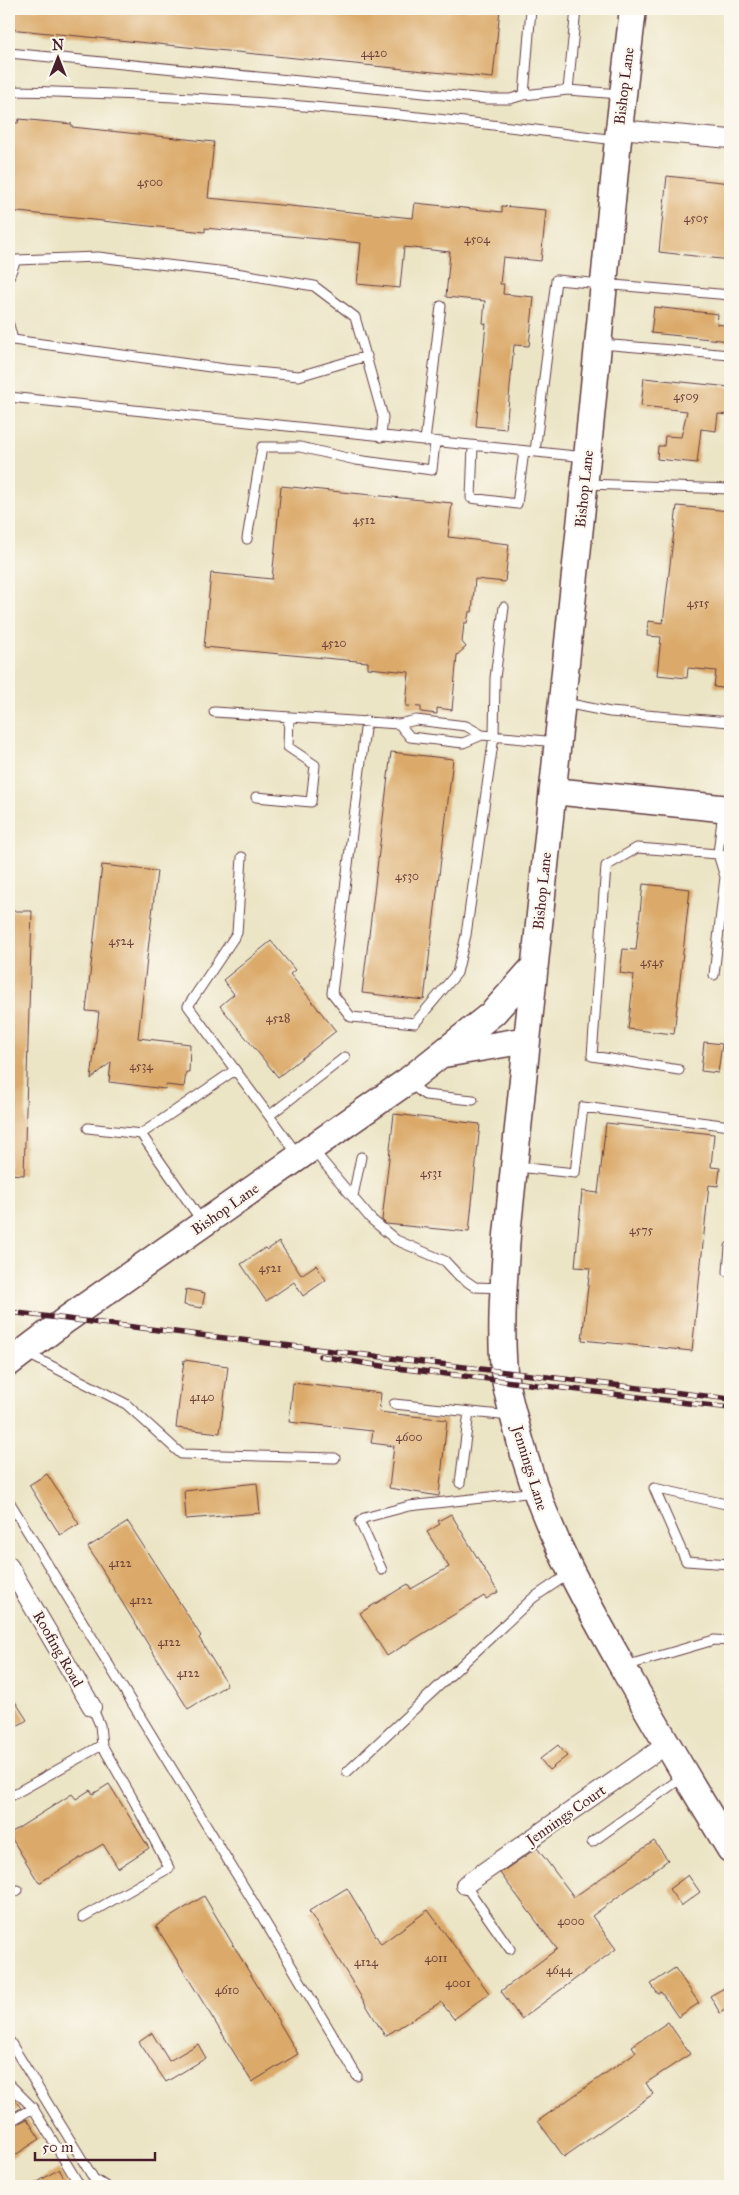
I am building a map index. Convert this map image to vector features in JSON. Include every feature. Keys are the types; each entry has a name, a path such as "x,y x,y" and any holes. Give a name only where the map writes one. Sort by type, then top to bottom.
{"street":[{"name":"Bishop Lane","path":"527,1040 632,9"},
{"path":"618,135 730,139"},
{"path":"553,791 727,809"},
{"name":"Bishop Lane","path":"16,1358 67,1319 406,1082 493,1013 533,968"},
{"path":"440,1054 527,1040"},
{"name":"Jennings Lane","path":"527,1040 504,1288 504,1371 514,1417 535,1492 570,1573 666,1745 730,1849"},
{"name":"Roofing Road","path":"9,1566 92,1707"},
{"name":"Jennings Court","path":"465,1885 666,1745"}],"lane":[{"path":"524,95 531,9"},
{"path":"568,90 576,9"},
{"path":"9,53 486,99 510,99 524,95 568,90 623,95"},
{"path":"9,90 98,92 221,99 618,135"},
{"path":"9,277 16,260 98,257 236,273 314,286 355,317 368,356 383,417 381,437"},
{"path":"536,452 556,280 730,295"},
{"path":"425,441 441,306"},
{"path":"9,325 13,340 216,368 299,376 368,356"},
{"path":"598,344 730,355"},
{"path":"9,396 587,458"},
{"path":"247,539 262,447 300,447 356,460 432,470 435,442"},
{"path":"473,446 471,498 517,504 524,451"},
{"path":"585,483 730,489"},
{"path":"366,721 332,993 351,1017 414,1022 457,974 466,935 494,736 495,678 504,607"},
{"path":"562,702 610,712 730,722"},
{"path":"214,712 399,724 416,720 466,726 482,735 558,742"},
{"path":"256,797 311,802 315,765 288,747 289,717"},
{"path":"399,724 410,736 463,743 482,735"},
{"path":"714,975 725,877 718,854 727,809"},
{"path":"679,1070 592,1056 606,866 637,848 718,854 730,858"},
{"path":"242,857 237,933 188,1006 270,1115 305,1153 353,1196 371,1219 396,1240 445,1261 459,1276 475,1286 504,1288"},
{"path":"270,1115 345,1057"},
{"path":"88,1128 141,1134 235,1070"},
{"path":"406,1082 425,1095 473,1100"},
{"path":"514,1166 575,1173 583,1107 730,1126"},
{"path":"141,1134 204,1224"},
{"path":"353,1196 361,1157"},
{"path":"728,1272 730,1247"},
{"path":"16,1358 126,1404 181,1454 335,1458"},
{"path":"394,1404 514,1417"},
{"path":"460,1483 469,1412"},
{"path":"730,1505 654,1488 686,1561 730,1564"},
{"path":"382,1570 360,1522 364,1518 409,1506 535,1492"},
{"path":"9,1501 357,2076"},
{"path":"347,1772 533,1598 570,1573"},
{"path":"622,1667 714,1640 730,1641"},
{"path":"83,1917 169,1868 102,1745 100,1725 92,1707"},
{"path":"9,1797 102,1745"},
{"path":"592,1842 685,1776"},
{"path":"465,1885 510,1949"},
{"path":"9,1895 18,1890"},
{"path":"9,2040 94,2180 105,2186"},
{"path":"9,2084 33,2108 80,2186"},
{"path":"9,2122 33,2108"}],"building":[{"path":"9,9 500,9 493,78 9,29"},
{"path":"19,119 72,124 72,127 214,142 208,198 413,218 415,203 502,212 502,206 546,210 541,261 503,257 500,284 504,284 503,294 534,297 529,346 514,345 506,429 476,426 486,324 483,323 485,301 446,297 450,252 404,247 400,288 357,284 361,243 205,228 205,232 9,211 9,122 18,123"},
{"path":"667,176 730,183 730,260 659,252"},
{"path":"654,307 718,314 717,324 730,326 730,341 651,333"},
{"path":"644,378 730,387 730,415 718,414 716,431 701,429 697,463 657,459 658,446 664,446 665,436 681,437 687,411 641,406"},
{"path":"281,486 452,503 448,537 509,544 505,582 475,579 472,612 469,612 467,623 464,623 462,642 466,647 457,655 452,710 437,708 437,714 421,712 421,707 406,706 409,672 368,668 368,662 204,647 211,573 272,579"},
{"path":"677,506 730,511 730,689 714,687 716,671 688,668 687,678 657,675 661,637 647,636 648,621 663,623"},
{"path":"391,752 453,759 424,1000 362,993"},
{"path":"102,865 157,871 138,1038 190,1044 189,1072 186,1072 184,1087 166,1085 165,1089 109,1082 111,1062 91,1079 99,1012 86,1011"},
{"path":"643,884 690,889 674,1034 628,1029 634,975 620,973 623,949 636,950"},
{"path":"9,911 32,911 24,1175 9,1174"},
{"path":"271,941 295,970 290,974 336,1031 278,1077 220,1006 234,994 223,980"},
{"path":"704,1042 722,1044 718,1073 701,1071"},
{"path":"394,1114 480,1124 469,1232 386,1224 382,1220"},
{"path":"606,1123 714,1134 711,1167 720,1168 718,1186 709,1185 692,1351 582,1340 590,1268 575,1267 582,1191 598,1193"},
{"path":"279,1242 301,1275 316,1265 326,1280 303,1296 294,1282 266,1301 241,1264 265,1248 267,1250"},
{"path":"186,1289 205,1293 202,1308 184,1305"},
{"path":"184,1360 228,1366 220,1433 176,1428"},
{"path":"293,1383 381,1393 379,1412 447,1420 439,1496 389,1488 394,1446 371,1443 373,1431 289,1422"},
{"path":"47,1474 79,1524 60,1535 29,1485"},
{"path":"257,1483 260,1513 186,1519 184,1491"},
{"path":"451,1514 498,1592 486,1599 484,1596 387,1656 360,1613 408,1584 411,1589 449,1567 427,1532 440,1524 438,1521"},
{"path":"128,1522 201,1636 199,1638 227,1684 188,1709 88,1547"},
{"path":"9,1692 27,1720 9,1731"},
{"path":"558,1745 567,1756 549,1770 540,1759"},
{"path":"109,1784 149,1848 118,1868 103,1844 39,1883 9,1834 72,1794 76,1799 90,1790 93,1794"},
{"path":"654,1841 668,1860 592,1916 616,1949 521,2019 501,1991 557,1949 500,1873 537,1848 574,1897"},
{"path":"688,1875 700,1892 681,1906 669,1889"},
{"path":"347,1888 381,1944 428,1910 489,1993 454,2019 441,2002 385,2036 309,1911"},
{"path":"204,1896 298,2054 252,2082 156,1926"},
{"path":"675,1968 699,2003 678,2017 661,1992 658,1994 651,1984"},
{"path":"726,1987 730,1995 730,2007 720,2013 710,1996"},
{"path":"668,2022 690,2054 646,2083 653,2094 564,2157 538,2121 636,2052 632,2046"},
{"path":"152,2033 169,2061 198,2044 206,2058 166,2082 139,2042"},
{"path":"9,2093 21,2108 9,2115"},
{"path":"27,2119 40,2139 9,2159 9,2128"},
{"path":"59,2169 69,2186 31,2186"}],"railway":[{"path":"9,1312 730,1399"},
{"path":"320,1356 388,1367 730,1408"}]}
